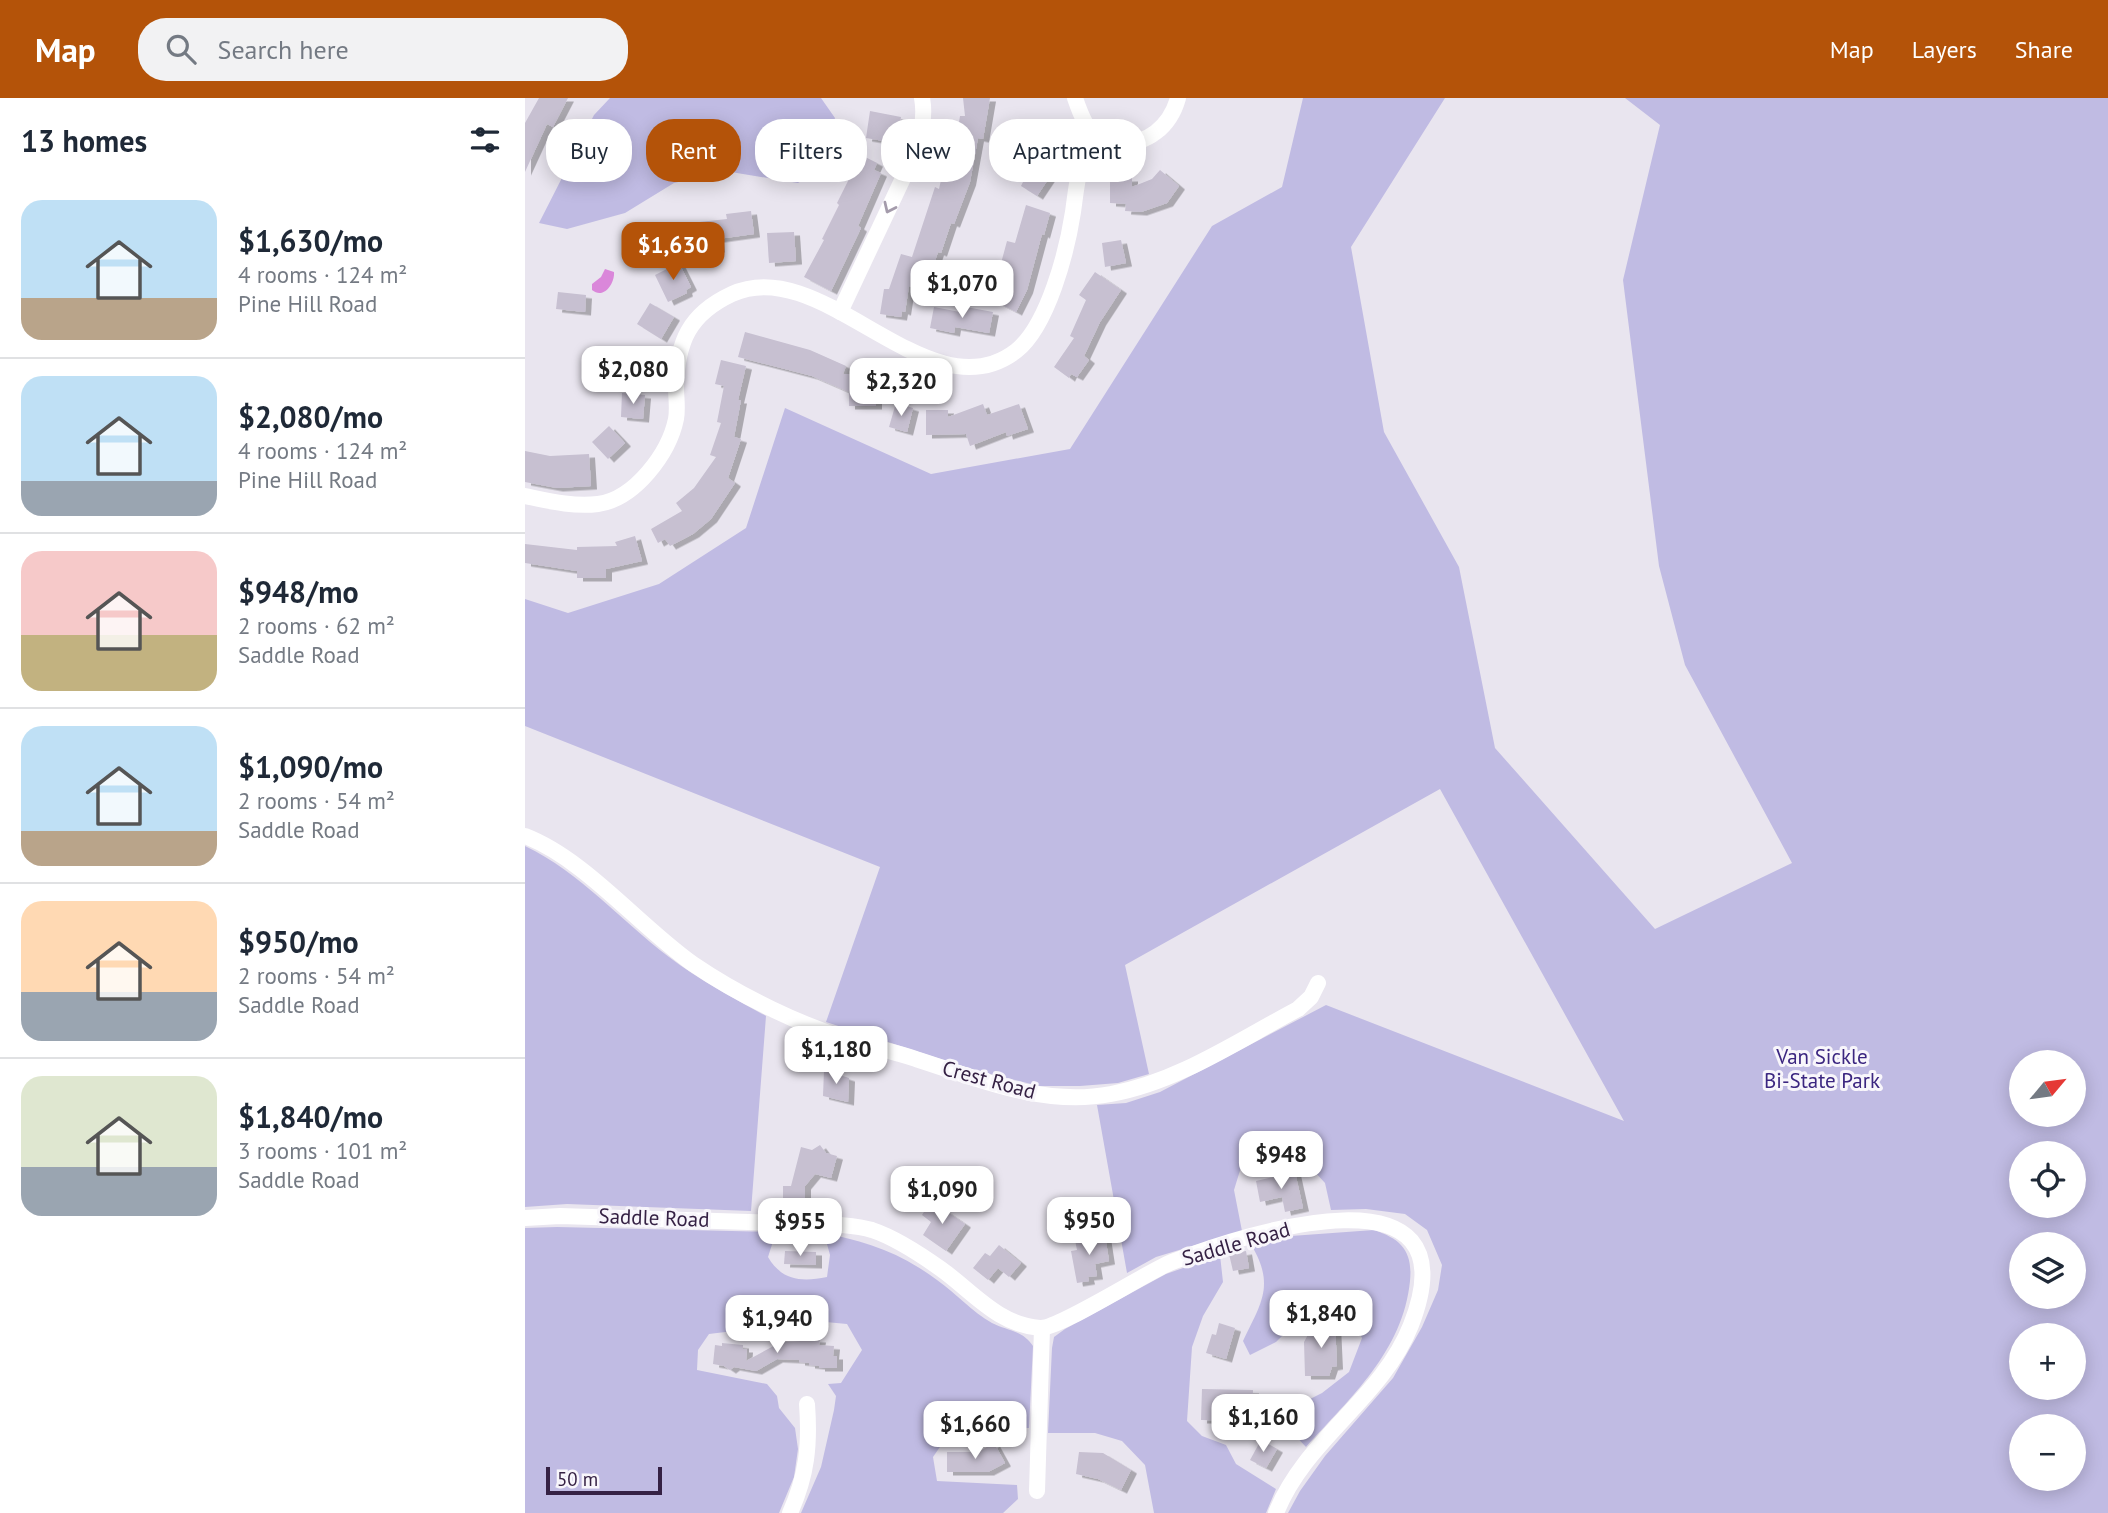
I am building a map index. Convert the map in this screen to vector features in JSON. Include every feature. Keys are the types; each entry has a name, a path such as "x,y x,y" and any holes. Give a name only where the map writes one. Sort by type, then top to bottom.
{"street":[{"path":"840,312 913,157 921,134 924,110 922,98"},
{"path":"1075,98 1086,119"},
{"path":"1146,139 1161,129 1175,109 1178,98"},
{"path":"525,496 571,505 601,504 633,488 651,469 666,446 673,427 676,418 678,353 689,328 707,309 733,294 762,286 785,289 840,312 932,360 962,369 989,365 1016,351 1037,327 1051,296 1073,214 1078,182"},
{"name":"Crest Road","path":"525,836 572,862 694,965 785,1015 853,1041 1022,1093 1062,1097 1110,1094 1149,1084 1184,1070 1298,1009 1311,997 1318,983"},
{"name":"Saddle Road","path":"525,1218 560,1216 841,1224 872,1230 911,1249 943,1270 1000,1316 1042,1328 1062,1321 1170,1263 1272,1230 1353,1220 1380,1223 1403,1232 1418,1248 1424,1270 1421,1292 1410,1326 1377,1383 1325,1438 1303,1466 1284,1493 1276,1513"},
{"path":"1037,1492 1042,1328"},
{"path":"790,1513 807,1464 810,1439 807,1404"}],"green space":[{"path":"610,98 821,98 835,118 755,119 755,176 741,174 741,119 646,119 646,182 678,182 625,213 567,229 539,223 560,182 632,182 632,119 592,119"},
{"name":"Van Sickle Bi-State Park","path":"1303,98 1445,98 1351,247 1384,432 1459,567 1495,748 1655,929 1792,863 1685,665 1659,566 1623,280 1660,125 1625,98 2108,98 2108,1513 1288,1513 1325,1456 1393,1378 1422,1327 1438,1290 1442,1265 1427,1230 1405,1214 1366,1209 1331,1210 1325,1183 1303,1159 1267,1155 1242,1164 1234,1190 1242,1231 1156,1257 1127,1273 1097,1105 1126,1103 1160,1092 1326,1005 1624,1121 1440,789 1125,965 1149,1074 1118,1083 1039,1086 978,1071 826,1022 880,867 525,726 525,599 568,613 659,584 746,528 785,408 931,474 1070,449 1212,226 1282,187"},
{"path":"525,846 582,883 680,965 766,1016 751,1211 567,1204 525,1207"},
{"path":"525,1228 776,1232 768,1257 786,1275 801,1279 827,1277 830,1255 824,1233 870,1245 910,1262 944,1285 985,1319 1020,1334 1033,1346 1029,1428 983,1428 944,1441 933,1457 937,1481 1017,1485 1018,1499 1003,1513 801,1513 821,1467 834,1410 836,1396 828,1384 841,1383 862,1350 847,1324 815,1321 709,1334 698,1350 697,1370 767,1384 777,1396 779,1408 795,1428 798,1449 794,1477 779,1513 525,1513"},
{"path":"1374,1230 1398,1242 1407,1254 1410,1281 1405,1306 1386,1351 1372,1372 1306,1447 1287,1423 1296,1406 1322,1393 1349,1372 1362,1338 1354,1322 1327,1306 1306,1312 1276,1342 1250,1355 1243,1341 1260,1305 1264,1284 1263,1272 1252,1246 1291,1236"},
{"path":"1220,1255 1223,1282 1203,1316 1192,1347 1187,1421 1202,1436 1226,1445 1236,1464 1276,1489 1266,1513 1154,1513 1145,1465 1122,1441 1095,1433 1048,1433 1054,1337 1166,1274"}],"shaded area":[{"path":"605,269 614,272 613,281 604,292 596,293 592,290 592,284 601,277"}],"building":[{"path":"539,98 568,98 557,119 546,119 546,126 525,172 525,123"},
{"path":"963,98 990,98 983,139 978,138 975,154 975,119 960,119 960,116 965,116"},
{"path":"870,111 901,117 881,119 881,140 867,138"},
{"path":"867,158 877,163 874,170 881,173 858,226 861,228 831,291 804,277 824,240 822,239 839,205 837,203 848,182 867,182"},
{"path":"1160,170 1179,186 1167,203 1141,212 1125,211 1126,204 1110,203 1110,182 1132,182 1132,187 1152,179"},
{"path":"941,182 970,182 941,253 938,252 925,291 909,286 905,312 902,311 901,317 880,314 884,289 889,289 901,254 912,257 935,187 939,189"},
{"path":"1023,182 1046,182 1037,196 1021,186"},
{"path":"1026,205 1050,213 1027,290 1016,312 989,298 1005,268 1000,267 1007,241 1015,243"},
{"path":"751,211 754,234 718,239 719,249 693,251 690,223 727,219 726,214"},
{"path":"794,232 796,261 769,263 767,233"},
{"path":"1121,240 1126,263 1105,267 1102,243"},
{"path":"679,263 691,287 686,290 687,293 668,302 655,275"},
{"path":"1095,272 1121,290 1100,322 1084,356 1089,360 1077,377 1071,374 1069,378 1054,367 1074,338 1070,336 1086,300 1079,295"},
{"path":"558,292 586,295 585,312 556,309"},
{"path":"650,303 674,317 661,339 637,324"},
{"path":"934,307 965,313 966,307 993,312 989,333 955,327 954,333 930,328"},
{"path":"745,332 810,350 846,366 843,374 876,374 876,406 849,406 849,392 812,376 738,357"},
{"path":"721,360 746,366 738,400 741,400 734,437 741,439 728,478 735,483 711,519 693,534 670,546 665,539 658,543 651,529 682,511 676,503 694,488 716,457 710,455 721,423 717,422 724,386 715,384"},
{"path":"622,393 645,395 643,419 621,417"},
{"path":"896,403 913,408 907,432 889,427"},
{"path":"983,404 987,415 1019,404 1028,429 1007,436 1006,432 970,446 966,434 926,435 926,410 948,410 948,417"},
{"path":"609,426 625,443 608,459 592,442"},
{"path":"525,451 550,456 589,454 591,486 557,488 525,482"},
{"path":"635,536 642,561 606,569 606,578 577,578 577,571 525,563 525,544 577,550 577,547 617,546 615,542"},
{"path":"824,1070 849,1078 848,1102 823,1096"},
{"path":"820,1145 826,1153 837,1156 831,1178 815,1174 805,1186 805,1210 783,1210 783,1186 791,1186 801,1147 812,1150"},
{"path":"1295,1172 1303,1208 1285,1212 1282,1197 1260,1202 1256,1181"},
{"path":"931,1201 965,1224 946,1251 923,1235 931,1222 922,1215"},
{"path":"1105,1235 1109,1261 1095,1264 1097,1276 1077,1283 1071,1251 1077,1250 1075,1240"},
{"path":"999,1245 1021,1263 1009,1277 998,1268 988,1280 973,1268 985,1253 990,1256"},
{"path":"785,1251 816,1252 816,1265 784,1264"},
{"path":"1246,1251 1249,1268 1233,1271 1229,1254"},
{"path":"1316,1320 1335,1323 1337,1366 1332,1367 1329,1376 1305,1376 1304,1342"},
{"path":"1219,1323 1235,1328 1226,1359 1206,1353"},
{"path":"800,1338 820,1339 819,1345 834,1346 833,1356 837,1356 837,1368 819,1368 799,1360 777,1359 756,1371 734,1367 730,1370 713,1364 715,1345 743,1345 743,1349 747,1349 746,1361 781,1342 800,1341"},
{"path":"1202,1389 1253,1390 1252,1421 1201,1420"},
{"path":"1261,1440 1277,1449 1266,1468 1250,1460"},
{"path":"994,1443 1005,1463 988,1472 947,1472 947,1452 978,1452"},
{"path":"1079,1452 1103,1453 1131,1470 1121,1490 1098,1479 1076,1474"}]}
